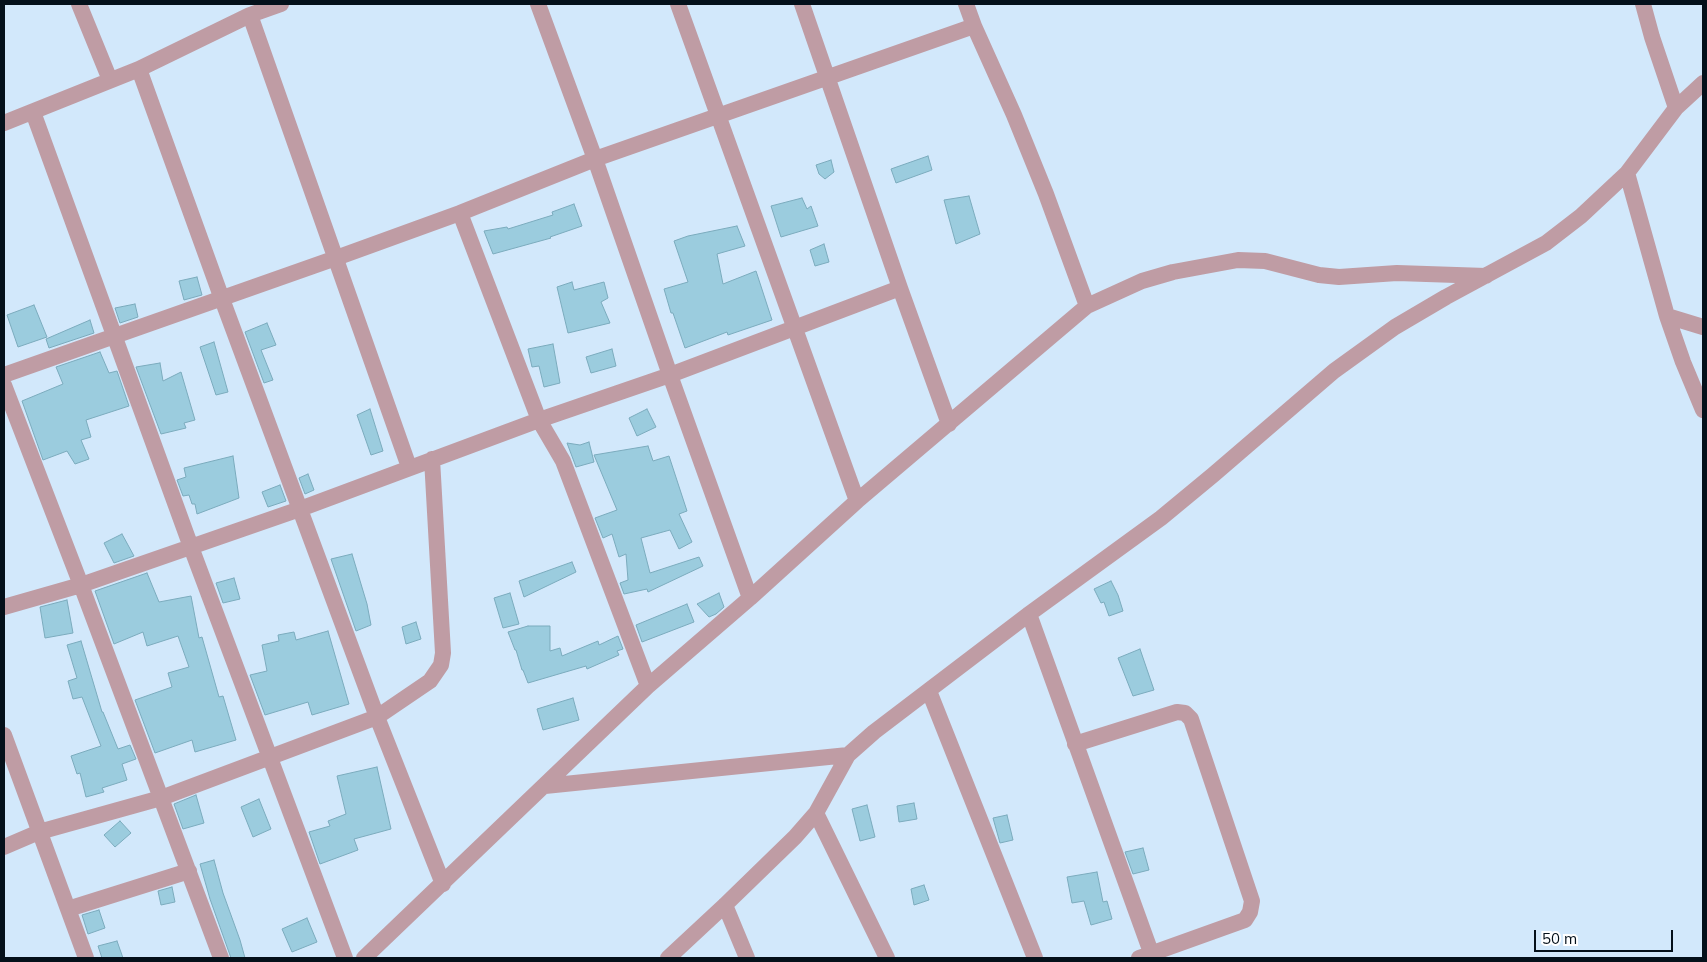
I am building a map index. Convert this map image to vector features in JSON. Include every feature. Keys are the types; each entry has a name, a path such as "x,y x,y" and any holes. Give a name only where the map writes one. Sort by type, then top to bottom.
{"street":[{"path":"79,4 110,80"},
{"path":"4,123 139,68 250,15 281,4"},
{"path":"538,4 596,159 670,375 750,598"},
{"path":"678,4 857,501"},
{"path":"802,4 900,288 950,424"},
{"path":"966,4 1039,177 1087,306"},
{"path":"1643,4 1676,108"},
{"path":"250,15 409,468"},
{"path":"4,375 460,213 596,159 974,26"},
{"path":"139,68 222,299 377,717 443,884"},
{"path":"668,958 796,837 816,813 848,755 874,732 1029,614 1161,518 1334,370 1395,328 1546,243 1581,216 1627,173 1676,108 1703,83"},
{"path":"33,112 191,547 345,958"},
{"path":"1627,173 1667,316 1683,362 1703,410"},
{"path":"460,213 539,420 563,461 648,686"},
{"path":"364,958 648,686 750,598 857,501 1087,306 1142,281 1173,272 1238,260 1265,261 1319,275 1339,277 1397,273 1486,276"},
{"path":"4,606 81,585 300,509 539,420 670,375 900,288"},
{"path":"1667,316 1703,327"},
{"path":"4,385 221,958"},
{"path":"4,847 39,832 161,798 377,717 430,681 441,665 443,653 432,459"},
{"path":"1029,614 1147,957 1245,920 1250,912 1252,901 1191,719 1185,713 1177,712 1075,744"},
{"path":"929,691 1035,958"},
{"path":"4,734 86,958"},
{"path":"545,786 848,755"},
{"path":"816,813 887,958"},
{"path":"68,909 189,871"},
{"path":"726,905 747,958"}],"building":[{"path":"928,156 932,170 896,183 891,169"},
{"path":"831,160 834,172 825,179 819,174 816,165"},
{"path":"969,196 980,234 956,244 944,200"},
{"path":"802,198 807,209 811,206 818,226 781,237 771,206"},
{"path":"574,204 582,226 551,238 493,254 484,231 507,227 508,229 553,215 552,212"},
{"path":"737,226 745,246 717,254 723,284 756,271 772,320 728,335 727,332 685,348 664,289 688,282 674,241 688,236"},
{"path":"824,244 829,262 815,266 810,250"},
{"path":"197,277 202,295 184,300 179,281"},
{"path":"572,282 574,290 604,282 608,298 601,302 610,323 568,333 557,287"},
{"path":"135,304 138,317 120,323 115,308"},
{"path":"34,305 47,337 18,347 7,315"},
{"path":"90,320 94,333 49,348 46,339"},
{"path":"267,323 276,345 261,350 273,380 264,383 245,332"},
{"path":"214,342 228,392 216,395 200,347"},
{"path":"553,344 560,383 544,387 539,366 532,367 528,349"},
{"path":"612,349 616,366 591,373 586,357"},
{"path":"100,352 109,373 117,371 129,406 86,420 91,437 81,440 89,459 75,464 67,451 43,460 22,401 63,384 56,367"},
{"path":"160,363 163,381 181,372 195,420 184,423 186,428 161,434 136,367"},
{"path":"370,409 383,451 371,455 357,415"},
{"path":"647,409 656,427 637,436 629,418"},
{"path":"589,442 594,462 576,467 567,443 580,445"},
{"path":"648,446 653,461 669,456 687,511 679,514 692,542 679,549 670,530 641,538 650,573 699,557 703,566 648,592 647,589 624,594 620,583 628,580 626,554 619,557 612,534 603,538 595,518 617,510 594,455"},
{"path":"233,456 239,498 197,514 195,504 192,504 189,495 183,496 177,480 186,477 184,468"},
{"path":"308,474 314,490 305,494 299,478"},
{"path":"280,485 286,501 268,507 262,492"},
{"path":"122,534 134,556 114,563 104,543"},
{"path":"352,554 367,604 371,625 356,631 331,559"},
{"path":"572,562 576,572 524,597 519,581"},
{"path":"147,573 159,602 191,596 199,638 202,637 219,697 223,696 236,740 195,752 192,740 155,753 135,700 172,687 168,673 189,667 178,636 147,646 143,632 114,644 95,591"},
{"path":"234,578 240,599 223,603 216,583"},
{"path":"1111,581 1123,611 1109,616 1104,602 1101,603 1094,589"},
{"path":"510,593 519,624 503,628 494,598"},
{"path":"719,593 724,607 709,617 697,604"},
{"path":"67,600 73,633 45,638 40,607"},
{"path":"687,604 694,622 642,642 636,625"},
{"path":"416,622 421,639 406,644 402,627"},
{"path":"528,626 550,626 550,651 560,648 562,656 598,641 599,645 618,636 623,649 617,651 619,655 587,669 586,666 528,683 508,632"},
{"path":"328,631 349,704 312,715 308,702 265,715 250,675 267,671 262,645 279,641 278,635 294,632 296,640"},
{"path":"81,641 102,712 118,749 130,745 136,759 122,764 127,780 102,788 104,792 86,797 80,773 77,774 71,756 101,746 82,697 73,699 68,681 77,678 67,645"},
{"path":"1140,649 1154,690 1133,696 1118,658"},
{"path":"573,698 579,720 543,730 537,709"},
{"path":"377,767 391,829 354,839 358,850 320,864 309,832 330,826 328,821 346,814 337,776"},
{"path":"196,795 204,823 183,829 174,804"},
{"path":"259,799 271,829 253,837 241,807"},
{"path":"914,803 917,819 899,822 897,806"},
{"path":"867,805 875,837 860,841 852,809"},
{"path":"1007,815 1013,840 1000,843 993,818"},
{"path":"120,821 131,833 115,847 104,835"},
{"path":"1143,848 1149,870 1133,874 1125,852"},
{"path":"214,860 245,958 231,958 210,899 200,864"},
{"path":"1097,872 1103,902 1107,901 1112,919 1091,925 1084,901 1072,903 1067,877"},
{"path":"924,885 929,900 914,905 911,889"},
{"path":"172,887 175,902 161,905 158,891"},
{"path":"99,910 105,928 88,934 82,915"},
{"path":"307,918 317,942 292,952 282,929"},
{"path":"117,941 123,958 102,958 98,946"}]}
